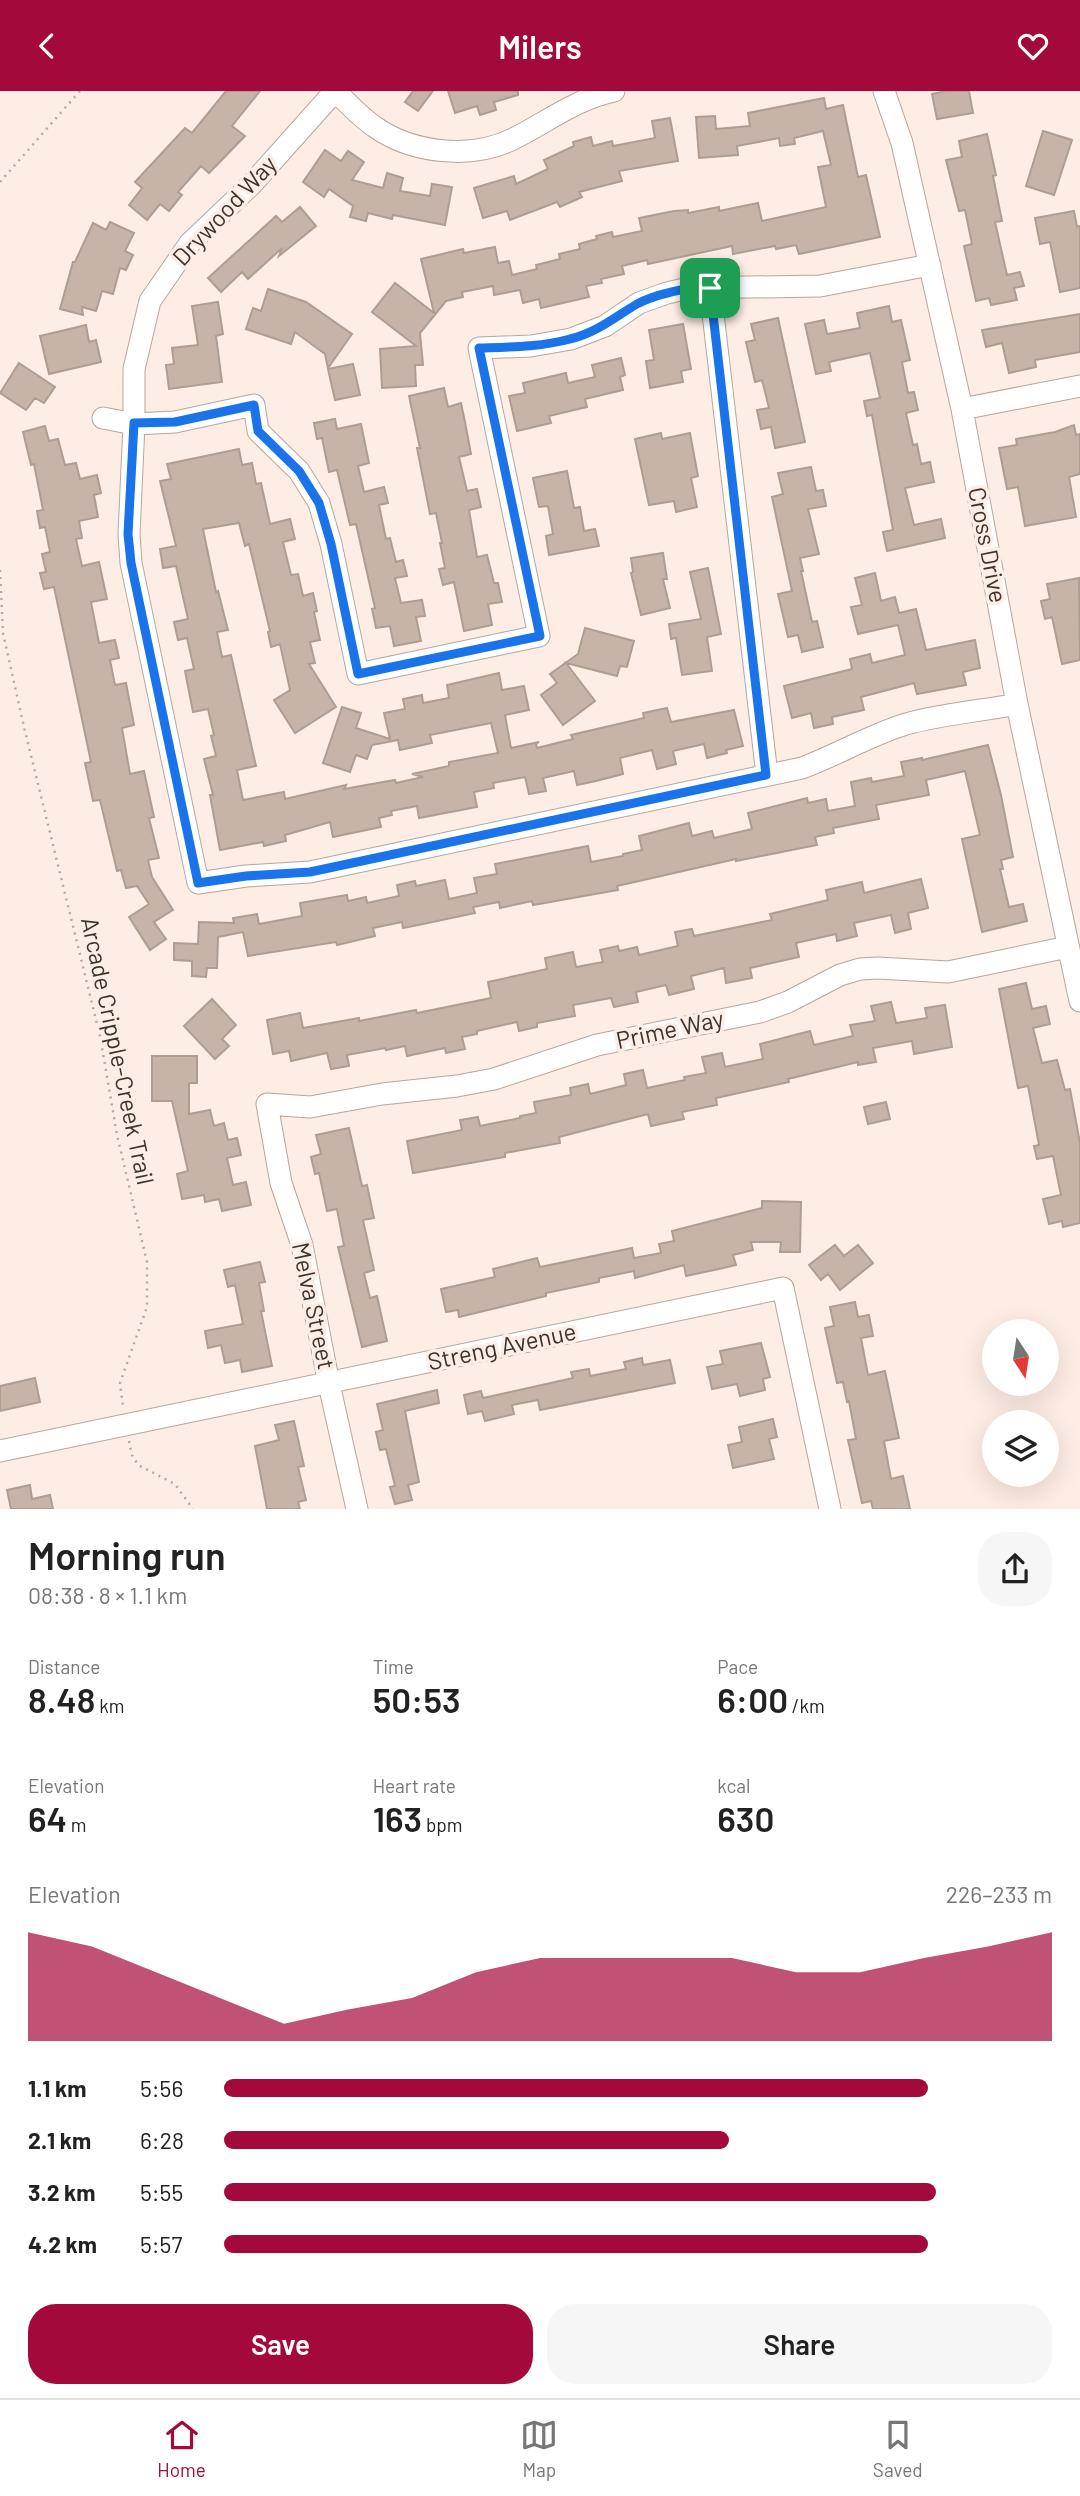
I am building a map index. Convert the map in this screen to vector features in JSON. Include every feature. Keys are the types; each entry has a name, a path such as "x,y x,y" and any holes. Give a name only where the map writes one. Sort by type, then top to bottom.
{"street":[{"path":"335,91 374,127 398,140 423,148 464,150 511,140 576,104 614,91"},
{"name":"Drywood Way","path":"335,91 251,185 190,243 150,301 134,369 128,534 131,563 198,883 246,876 310,872 766,775"},
{"name":"Cross Drive","path":"884,91 902,143 962,409 1017,703 1080,1001"},
{"path":"103,418 134,423 175,422 254,405 258,431 299,471 319,503 331,544 358,674 540,636 479,348 531,346 571,339 605,326 639,303 689,288 820,286 930,265"},
{"path":"710,288 766,775 811,764 907,724 1017,703"},
{"path":"962,409 1080,386"},
{"name":"Prime Way","path":"267,1104 310,1107 494,1079 597,1045 760,1012 788,1002 840,975 860,969 948,972 1068,947"},
{"name":"Melva Street","path":"267,1104 281,1183 302,1245 357,1509"},
{"name":"Streng Avenue","path":"0,1451 783,1288 830,1509"}],"path":[{"path":"0,182 80,91"},
{"name":"Arcade Cripple-Creek Trail","path":"0,570 3,633 100,1036 117,1135 146,1262 147,1307 120,1383 125,1424 132,1455 138,1465 175,1484 192,1509"}],"building":[{"path":"226,91 260,91 232,126 245,136 209,173 201,166 178,192 182,195 169,211 160,204 147,220 129,205 142,188 135,182 185,128 192,133"},
{"path":"413,91 433,91 418,111 405,102"},
{"path":"448,91 518,91 518,95 494,102 496,110 480,115 477,106 455,113"},
{"path":"969,91 973,113 937,119 932,94"},
{"path":"824,98 826,109 843,105 858,177 866,175 880,237 799,254 796,245 733,254 732,246 648,264 647,260 622,266 624,274 601,279 602,283 586,286 589,297 541,308 539,299 523,303 520,290 494,295 493,286 462,292 463,297 446,301 420,333 423,365 415,365 416,386 382,388 380,349 416,346 372,312 395,283 434,313 421,259 463,249 464,253 495,247 498,263 509,261 512,275 537,269 536,265 560,259 559,254 580,249 579,244 597,239 596,236 612,232 613,237 642,231 639,218 674,211 688,210 688,213 719,207 719,211 758,203 762,221 826,207 818,167 831,165 823,131 794,138 795,144 780,146 779,138 737,146 738,155 699,158 696,117 715,116 716,129 750,126 748,113"},
{"path":"670,118 678,161 619,171 622,181 579,192 582,197 560,207 557,202 510,220 507,211 483,218 474,188 514,176 516,184 548,169 544,160 574,146 573,142 591,137 593,146 612,141 613,146 655,138 652,121"},
{"path":"1043,131 1072,140 1054,195 1026,186"},
{"path":"987,134 1002,221 995,222 1007,275 1020,272 1024,286 1014,288 1017,300 991,305 989,298 976,301 964,246 972,244 965,210 959,211 946,160 962,157 959,141"},
{"path":"325,150 341,161 348,151 364,162 352,180 383,188 387,173 403,178 400,191 430,196 432,184 452,187 445,225 393,215 392,219 368,213 366,221 350,217 353,206 329,189 324,197 303,182"},
{"path":"300,207 316,226 279,256 282,248 248,279 242,272 221,292 208,278 276,216 282,222"},
{"path":"1074,211 1077,227 1080,226 1080,288 1060,292 1050,242 1040,244 1035,218"},
{"path":"110,222 134,233 125,251 133,255 126,270 120,268 113,294 102,291 96,311 82,307 83,315 60,309 73,262 93,223 106,230"},
{"path":"268,289 306,302 352,334 328,368 325,354 295,332 291,344 246,329 253,308 261,311"},
{"path":"218,302 223,334 216,336 222,382 169,389 166,365 174,364 172,348 198,345 192,306"},
{"path":"889,306 892,322 901,320 910,360 902,362 908,393 914,392 918,410 906,413 913,445 917,444 921,464 930,462 934,482 905,488 914,525 941,519 945,538 887,551 883,532 893,530 872,415 867,416 864,401 880,398 870,353 829,362 831,371 816,374 805,324 824,320 827,334 860,328 857,313"},
{"path":"1080,314 1080,352 1035,360 1036,367 1009,373 1002,343 986,347 982,330"},
{"path":"778,318 805,442 775,448 771,427 761,429 757,410 769,408 762,380 755,382 746,342 755,340 751,324"},
{"path":"683,324 691,369 681,371 683,382 650,388 646,361 654,360 649,330"},
{"path":"86,325 89,342 96,340 101,362 49,374 40,336"},
{"path":"621,358 625,375 620,377 623,390 585,399 587,407 549,416 551,423 517,431 509,396 525,393 523,383 566,373 568,383 595,377 592,365"},
{"path":"19,363 55,387 44,403 35,398 26,410 0,393"},
{"path":"353,364 360,395 335,400 328,369"},
{"path":"444,388 448,407 461,403 471,454 459,457 467,491 477,489 481,507 469,510 477,557 487,555 502,602 488,604 492,625 464,631 454,582 443,585 439,569 445,568 442,543 436,513 430,514 409,396"},
{"path":"335,419 337,429 361,424 369,463 358,466 364,492 384,487 388,503 379,505 386,539 390,538 396,562 403,560 407,576 395,578 401,603 422,600 425,616 416,617 421,641 394,646 390,626 376,628 372,609 375,608 356,524 350,525 337,470 329,472 322,438 317,439 314,423"},
{"path":"1074,425 1076,435 1080,434 1080,474 1069,477 1076,517 1025,526 1018,487 1007,489 999,448 1017,445 1016,439 1055,432"},
{"path":"45,426 49,441 58,439 65,465 76,463 80,479 97,475 101,493 94,495 98,517 79,521 82,538 76,539 82,566 99,562 107,599 91,602 99,643 115,640 119,658 110,660 115,685 126,683 134,725 122,728 130,774 144,771 154,817 149,818 159,858 148,860 152,877 173,910 154,922 166,939 150,950 129,917 149,904 137,886 126,888 121,870 117,871 100,800 93,801 85,763 91,762 54,587 44,589 40,573 46,572 42,554 50,552 45,527 40,528 37,511 43,510 34,464 31,465 23,432"},
{"path":"661,433 662,439 690,433 698,476 691,478 697,507 676,512 674,501 649,505 635,439"},
{"path":"239,449 242,465 252,463 256,484 261,483 270,524 290,519 295,539 283,542 291,575 298,574 303,596 313,593 317,611 314,612 320,640 310,642 315,663 309,664 336,707 295,733 274,700 290,690 280,644 271,647 270,631 249,544 245,546 239,523 203,529 216,592 218,591 228,630 217,632 222,657 231,655 256,766 237,770 243,800 284,792 285,799 346,785 344,789 395,780 396,783 423,777 412,774 449,766 449,762 498,753 491,723 430,735 432,743 400,750 398,740 372,745 367,759 356,755 350,772 323,763 342,707 361,713 356,728 390,739 384,713 405,709 403,699 422,695 423,703 449,698 447,685 499,673 502,690 524,686 529,710 505,715 511,748 539,742 536,744 537,748 573,739 571,735 644,718 643,713 667,708 671,722 734,710 743,746 707,758 704,744 673,751 676,764 657,769 652,750 620,758 623,774 596,781 577,785 574,771 543,778 546,791 529,794 525,777 493,783 494,788 474,792 477,807 419,818 417,806 391,811 392,815 379,818 381,827 333,837 330,822 285,835 286,841 264,846 263,842 220,850 210,795 213,795 204,759 216,756 211,736 214,735 208,709 193,712 185,671 194,669 187,638 178,640 174,622 188,619 176,566 163,568 160,549 176,546 160,481 171,479 167,464"},
{"path":"811,467 816,491 823,490 826,506 808,509 819,554 800,558 812,622 817,621 823,647 802,652 798,635 788,637 778,594 792,591 772,497 783,494 778,473"},
{"path":"567,471 574,508 580,507 584,531 595,529 599,546 549,555 546,536 553,534 548,506 539,507 533,478"},
{"path":"663,553 667,579 663,579 670,608 641,615 631,573 631,558"},
{"path":"708,568 721,634 707,637 712,671 682,675 676,638 671,639 669,624 701,619 690,572"},
{"path":"875,573 881,601 895,597 899,613 916,609 926,650 975,640 980,668 963,672 966,685 917,694 914,683 861,697 864,710 832,717 833,724 814,728 811,713 792,718 784,686 852,669 850,659 870,654 872,663 905,655 898,625 858,634 851,607 862,605 855,578"},
{"path":"1079,578 1080,660 1062,664 1052,617 1045,619 1041,601 1050,599 1047,584"},
{"path":"585,628 634,641 627,667 620,666 617,676 566,663 595,701 563,725 541,695 557,683 550,674 578,654"},
{"path":"988,745 1013,857 1001,860 1003,869 1000,869 1009,907 1023,904 1027,921 982,932 962,839 980,835 965,771 926,780 929,795 876,805 879,819 833,828 834,833 815,837 817,845 736,859 617,886 618,890 533,905 532,901 500,908 499,902 473,907 475,913 423,924 403,928 402,922 373,928 375,936 337,945 336,942 248,956 243,932 218,937 217,968 207,968 206,977 192,976 192,961 174,960 174,943 198,944 199,922 234,923 233,918 257,914 259,924 302,916 300,903 347,895 348,901 366,897 367,903 399,896 397,885 415,881 416,886 445,880 449,899 477,893 474,878 497,874 495,864 588,846 591,862 623,856 642,850 639,836 689,823 692,836 712,831 714,838 752,829 748,813 807,798 808,803 826,799 828,811 855,806 851,782 871,778 872,782 904,776 901,762"},
{"path":"921,879 928,908 908,913 911,929 895,933 891,915 854,923 857,936 837,941 836,934 796,943 799,957 750,968 752,978 726,983 724,968 691,976 694,989 669,995 666,985 636,992 638,1002 614,1007 611,998 573,1005 575,1016 537,1023 537,1027 519,1031 517,1022 477,1031 477,1034 462,1037 465,1049 446,1053 445,1048 407,1056 405,1046 385,1048 347,1055 349,1066 331,1069 327,1053 291,1061 289,1051 273,1054 267,1020 300,1013 303,1028 416,1010 417,1013 491,998 488,982 547,969 545,958 573,952 576,967 603,962 600,950 618,946 619,951 637,947 639,955 678,946 675,932 692,929 694,936 772,920 770,914 828,900 826,890 862,882 864,893"},
{"path":"1026,983 1032,1009 1046,1006 1050,1024 1033,1028 1042,1063 1057,1060 1065,1090 1070,1089 1080,1143 1080,1223 1063,1227 1062,1221 1049,1224 1043,1199 1061,1195 1053,1156 1037,1159 1034,1146 1039,1145 1028,1086 1018,1088 999,989"},
{"path":"212,999 236,1025 222,1039 229,1046 215,1059 184,1026"},
{"path":"891,1002 896,1023 927,1018 925,1008 945,1005 952,1047 914,1054 912,1041 873,1048 876,1062 858,1065 858,1062 788,1079 789,1082 716,1098 717,1105 682,1112 684,1119 651,1126 648,1114 559,1137 560,1143 505,1153 505,1157 413,1173 407,1141 462,1130 460,1120 478,1117 480,1126 520,1118 536,1113 534,1102 571,1095 570,1088 588,1084 590,1094 626,1085 624,1074 643,1070 647,1088 685,1080 684,1077 706,1073 702,1057 722,1053 725,1067 763,1059 760,1044 810,1031 814,1045 853,1036 850,1025 875,1021 871,1006"},
{"path":"152,1056 197,1056 197,1083 189,1083 189,1114 210,1110 214,1126 224,1123 228,1140 237,1138 241,1155 227,1158 233,1185 246,1182 251,1205 222,1211 219,1199 205,1202 204,1195 182,1199 177,1174 188,1171 172,1101 152,1101"},
{"path":"886,1102 890,1119 868,1124 864,1107"},
{"path":"349,1128 362,1186 367,1185 374,1218 363,1220 374,1270 364,1273 370,1298 377,1296 387,1341 362,1347 338,1247 344,1246 337,1209 327,1211 319,1173 315,1174 311,1157 321,1154 316,1135"},
{"path":"762,1201 801,1202 800,1252 780,1252 781,1242 751,1242 753,1250 733,1255 736,1265 719,1269 686,1276 684,1265 635,1278 634,1271 599,1278 599,1282 546,1293 546,1296 459,1317 458,1310 446,1312 441,1289 495,1277 493,1269 537,1258 540,1267 632,1248 634,1258 661,1253 659,1244 674,1241 672,1231 762,1208"},
{"path":"835,1245 844,1256 858,1245 873,1263 840,1290 828,1274 821,1280 809,1265"},
{"path":"260,1262 265,1282 259,1283 264,1311 261,1311 272,1366 242,1372 240,1360 225,1363 221,1345 208,1348 205,1331 243,1324 235,1285 228,1287 224,1270"},
{"path":"855,1302 858,1317 869,1315 873,1336 861,1338 868,1375 885,1371 899,1438 884,1441 891,1479 903,1476 910,1509 873,1509 871,1501 862,1503 848,1440 856,1439 849,1401 847,1402 843,1382 837,1383 825,1328 834,1326 830,1307"},
{"path":"761,1343 770,1377 763,1379 765,1390 740,1396 737,1384 712,1389 707,1367 723,1364 720,1351"},
{"path":"642,1358 643,1365 670,1360 675,1383 540,1410 538,1400 512,1405 514,1414 485,1421 482,1411 468,1414 464,1395 481,1391 483,1398 573,1378 571,1372 589,1369 590,1376 626,1369 624,1362"},
{"path":"35,1378 40,1402 0,1411 0,1386"},
{"path":"437,1390 439,1403 405,1411 419,1482 408,1485 412,1500 395,1504 390,1487 395,1486 386,1449 380,1450 376,1432 383,1430 377,1404"},
{"path":"773,1419 777,1437 769,1439 774,1459 733,1468 728,1445 742,1442 739,1427"},
{"path":"294,1421 304,1466 298,1467 306,1500 298,1502 300,1509 267,1509 255,1446 279,1440 275,1425"},
{"path":"30,1485 32,1499 50,1495 53,1509 11,1509 7,1490"}],"route":[{"path":"689,288 710,288 766,775 310,872 246,876 198,883 131,563 128,534 134,423 175,422 254,405 258,431 299,471 319,503 331,544 358,674 540,636 479,348 531,346 571,339 605,326 639,303 689,288"}]}
